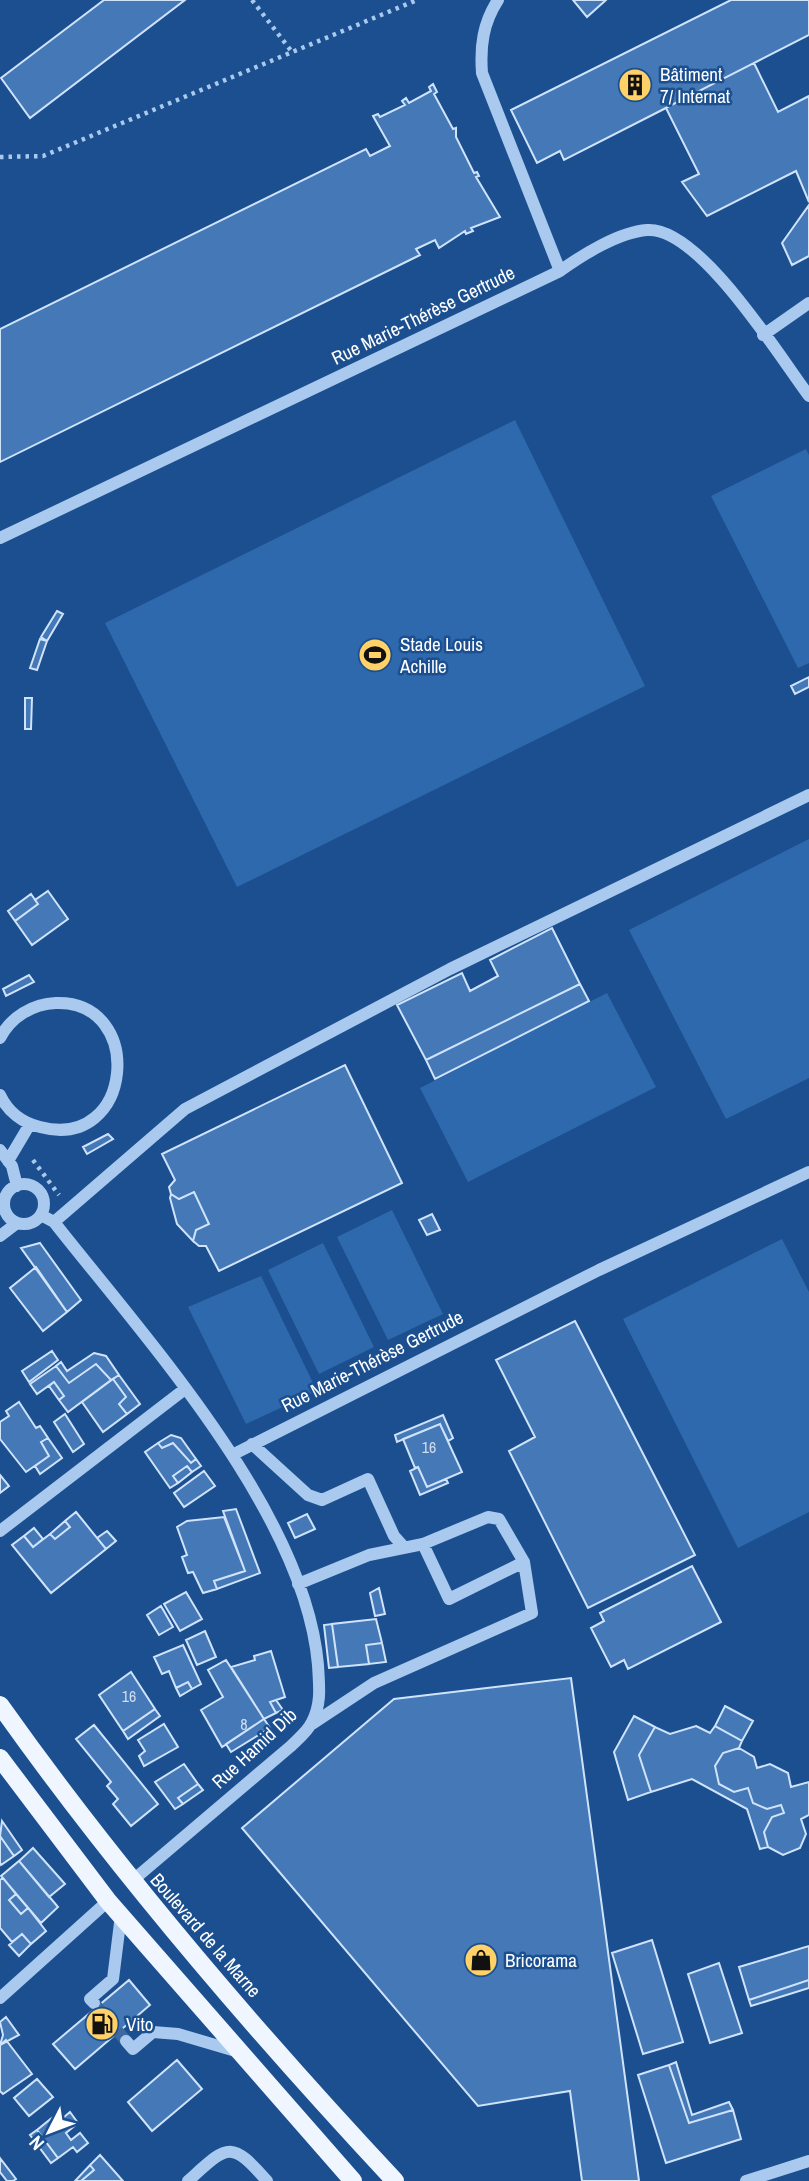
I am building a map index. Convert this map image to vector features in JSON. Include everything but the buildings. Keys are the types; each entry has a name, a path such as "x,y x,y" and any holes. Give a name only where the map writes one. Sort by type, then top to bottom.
{"main road":[{"name":"Boulevard de la Marne","path":"0,1705 132,1881 328,2109 395,2181"},
{"path":"0,1758 108,1901 353,2181"}],"street":[{"path":"498,0 488,16 480,50 482,73 560,271"},
{"name":"Rue Marie-Thérèse Gertrude","path":"0,538 560,271 585,253 648,230 684,241 708,262 809,396"},
{"path":"764,335 809,303"},
{"path":"54,1222 185,1109 450,969 809,795"},
{"path":"0,1038 5,1028 20,1014 38,1006 59,1003 78,1007 96,1017 110,1033 118,1051 119,1072 115,1091 104,1109 89,1121 70,1129 50,1130 30,1124 15,1115 0,1095"},
{"path":"8,1161 30,1124"},
{"path":"0,1150 8,1161 17,1186"},
{"name":"Rue Marie-Thérèse Gertrude","path":"232,1455 599,1270 809,1172"},
{"path":"27,1185 38,1190 44,1202 41,1215 30,1223 18,1223 2,1212 6,1196 17,1186 27,1185"},
{"path":"41,1215 54,1222 185,1389 232,1455"},
{"path":"0,1236 18,1223"},
{"path":"0,1531 185,1389"},
{"path":"252,1444 308,1495 322,1500 368,1479 394,1536 403,1546"},
{"name":"Rue Hamid Dib","path":"132,1881 291,1746 312,1724 320,1697 316,1645 298,1584 273,1524 232,1455"},
{"path":"298,1584 369,1555 423,1544 488,1517 499,1519 524,1562 532,1613 374,1683 312,1724"},
{"path":"423,1544 449,1599 524,1562"},
{"path":"0,1998 108,1901"},
{"path":"94,2003 90,1999 113,1979 121,1915"},
{"path":"126,2040 133,2049 153,2032 178,2034 240,2052"},
{"path":"188,2181 218,2156 236,2151 243,2154 267,2181"},
{"path":"746,2181 809,2161"}],"path":[{"path":"252,0 293,52"},
{"path":"0,157 43,156 417,0"}],"shaded area":[{"name":"Stade Louis Achille","path":"515,420 645,686 237,887 105,623"},
{"path":"806,449 809,455 809,663 798,668 711,496"},
{"path":"809,839 809,1078 726,1119 629,930"},
{"path":"607,993 656,1087 468,1182 420,1088"},
{"path":"392,1210 443,1314 388,1340 337,1237"},
{"path":"782,1239 809,1292 809,1512 738,1548 623,1319"},
{"path":"323,1243 374,1347 319,1374 268,1270"},
{"path":"261,1276 317,1391 246,1424 188,1307"}],"tunnel":[{"path":"94,2003 126,2041"}],"place":[{"name":"Bâtiment 7/ Internat","path":"635,85"},
{"name":"Stade Louis Achille","path":"375,655"},
{"name":"Bricorama","path":"481,1960"},
{"name":"Vito","path":"102,2024"}]}
